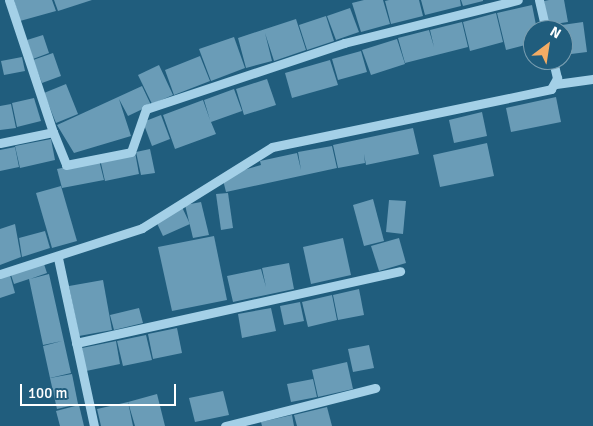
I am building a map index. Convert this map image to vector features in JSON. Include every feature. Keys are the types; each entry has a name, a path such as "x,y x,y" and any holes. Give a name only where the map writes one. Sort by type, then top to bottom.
{"street":[{"path":"9,0 53,132 66,165 131,152 146,109 344,43 518,0"},
{"path":"540,0 544,20"},
{"path":"554,70 556,84"},
{"path":"0,274 58,258 142,228 272,147 551,89 556,84 593,79"},
{"path":"0,144 53,132"},
{"path":"58,258 94,426"},
{"path":"76,343 400,271"},
{"path":"225,426 374,388"}],"building":[{"path":"14,0 52,0 56,11 20,21"},
{"path":"54,0 92,0 58,11"},
{"path":"364,0 383,0 390,24 361,32 352,3"},
{"path":"419,0 423,16 391,24 385,1"},
{"path":"421,0 460,0 461,6 425,15"},
{"path":"461,0 483,0 483,1 463,6"},
{"path":"564,0 568,20 547,20 544,1"},
{"path":"532,5 535,20 523,20 523,46 506,50 497,13"},
{"path":"350,8 359,32 336,40 327,16"},
{"path":"496,13 503,42 470,51 463,22"},
{"path":"326,16 334,41 307,50 299,25"},
{"path":"296,19 306,50 274,61 265,33 272,61 246,68 238,38"},
{"path":"462,22 468,47 405,63 398,38 429,30 434,47 430,30"},
{"path":"583,22 587,52 573,54 573,23"},
{"path":"43,35 49,53 33,59 27,40"},
{"path":"234,37 245,68 211,81 199,49"},
{"path":"397,39 405,64 371,75 362,50"},
{"path":"361,51 367,72 338,80 332,59"},
{"path":"53,53 61,76 42,83 33,60"},
{"path":"200,56 210,81 174,95 165,70"},
{"path":"22,57 25,71 4,75 1,61"},
{"path":"330,60 338,85 292,98 285,73"},
{"path":"159,65 173,95 152,104 138,75"},
{"path":"267,79 276,105 244,115 236,89"},
{"path":"66,84 78,114 56,123 44,93"},
{"path":"142,86 151,105 128,116 119,99 131,136 74,153 57,125"},
{"path":"234,89 242,111 211,122 216,134 175,149 163,115 203,100 210,120 204,100"},
{"path":"556,97 561,122 511,132 506,108"},
{"path":"34,98 41,121 17,127 12,103"},
{"path":"11,104 16,128 0,130 0,106"},
{"path":"482,112 487,136 454,143 449,120"},
{"path":"161,115 170,139 152,146 143,122"},
{"path":"413,128 419,154 366,165 364,154 365,163 338,168 333,145"},
{"path":"51,139 55,160 20,168 15,146"},
{"path":"487,143 494,176 440,187 433,155"},
{"path":"332,146 337,168 226,192 222,176 261,165 260,161 297,153 301,170 298,152"},
{"path":"15,147 19,167 0,171 0,150"},
{"path":"150,149 155,173 141,175 136,152"},
{"path":"135,152 139,174 105,181 100,159"},
{"path":"99,160 104,180 62,188 57,169"},
{"path":"61,186 77,241 52,248 36,193"},
{"path":"228,193 233,228 221,230 216,194"},
{"path":"373,199 384,241 364,246 353,205"},
{"path":"389,200 406,201 403,234 386,232"},
{"path":"201,202 209,235 193,238 185,205"},
{"path":"181,205 190,224 163,236 154,217"},
{"path":"15,224 21,257 0,265 0,229"},
{"path":"45,231 50,248 22,257 19,238"},
{"path":"214,236 227,300 172,311 158,247"},
{"path":"343,238 351,275 311,284 303,247"},
{"path":"399,238 406,263 379,271 371,246"},
{"path":"289,263 294,289 233,302 227,276 261,269 266,287 262,268"},
{"path":"44,264 47,273 30,279 49,274 71,373 50,378 43,346 62,341 43,345 29,279 14,284 11,275"},
{"path":"10,275 15,293 0,298 0,278"},
{"path":"103,280 112,330 79,336 69,286"},
{"path":"359,289 364,315 338,320 333,295"},
{"path":"332,295 337,320 308,327 302,302"},
{"path":"300,302 304,321 284,325 280,306"},
{"path":"139,308 143,323 114,330 110,315"},
{"path":"271,308 276,331 242,338 238,314"},
{"path":"177,328 182,353 153,359 148,334"},
{"path":"146,335 152,360 123,366 117,341"},
{"path":"116,341 120,364 86,371 82,348"},
{"path":"369,345 374,368 353,372 348,349"},
{"path":"347,362 353,389 318,397 312,370"},
{"path":"72,374 78,404 57,409 50,378"},
{"path":"313,379 317,397 291,402 287,384"},
{"path":"223,391 229,415 195,422 189,398"},
{"path":"157,394 165,426 135,426 128,402"},
{"path":"128,402 133,426 101,426 97,409"},
{"path":"79,405 84,426 60,426 56,411"},
{"path":"327,407 332,426 297,426 294,415"},
{"path":"292,415 294,426 262,426 261,422"}]}
